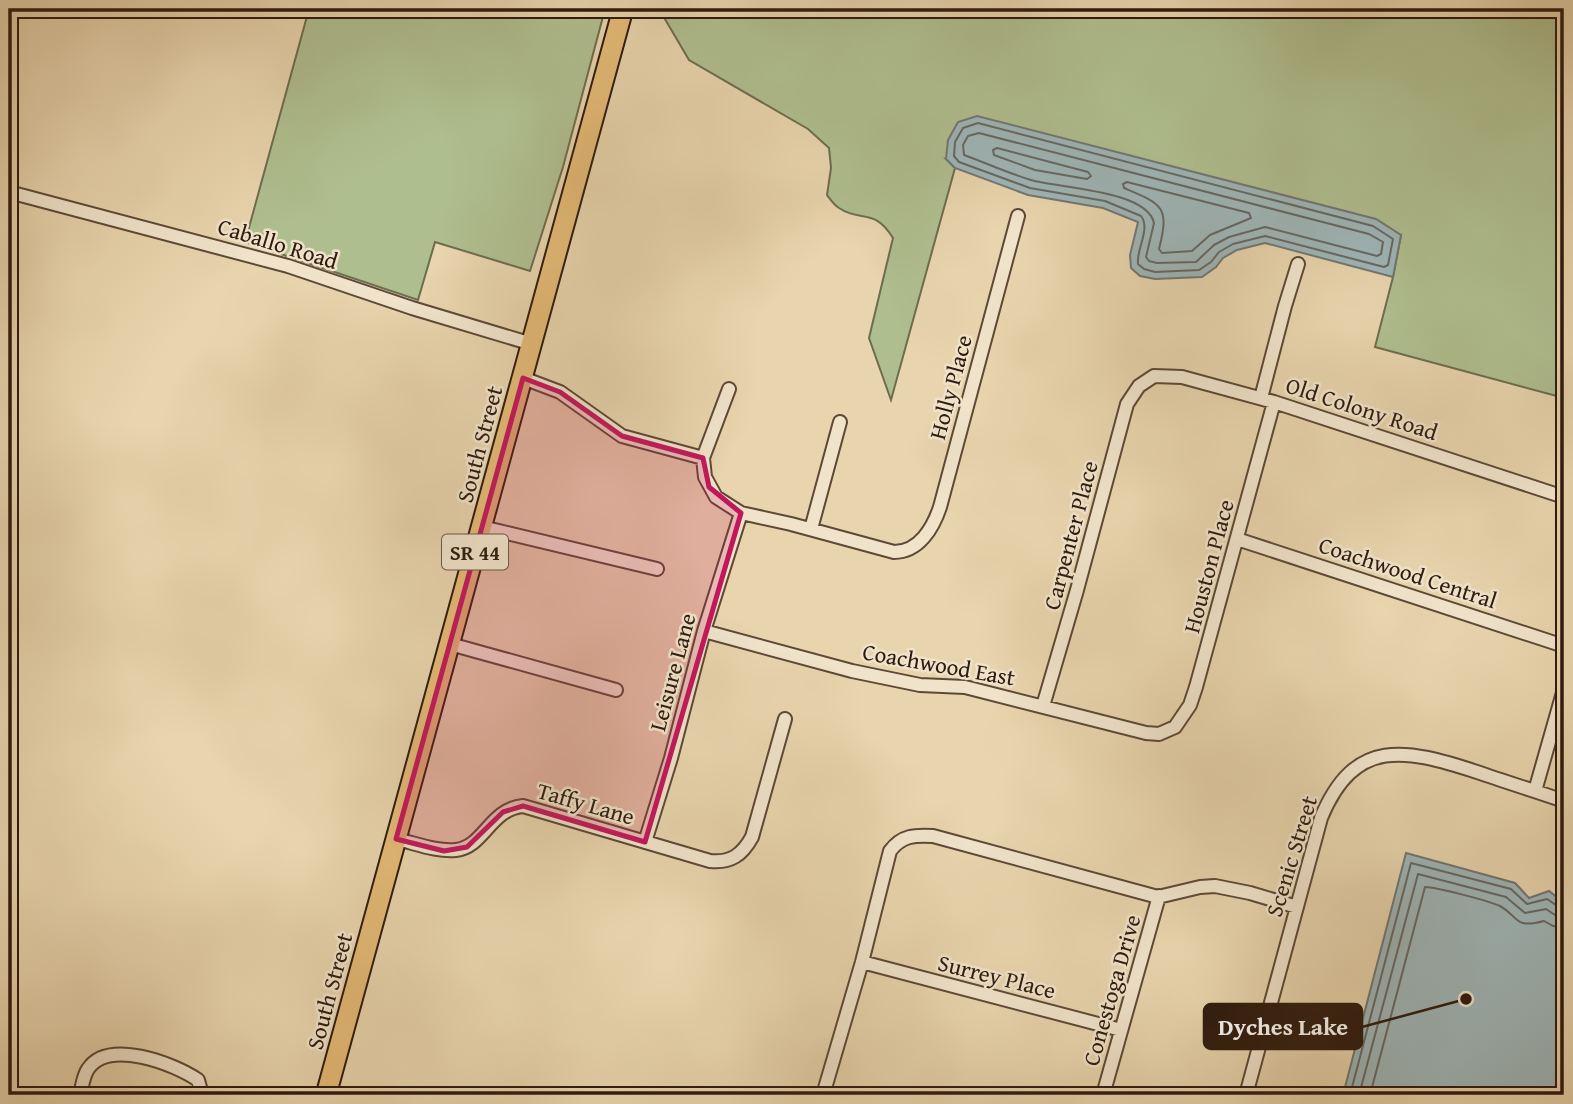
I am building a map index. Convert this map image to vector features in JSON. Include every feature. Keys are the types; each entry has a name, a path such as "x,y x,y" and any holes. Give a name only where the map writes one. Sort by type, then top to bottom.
{"main road":[{"name":"South Street","path":"326,1095 623,9"}],"street":[{"name":"Caballo Road","path":"9,192 228,248 532,344"},
{"name":"Holly Place","path":"811,529 900,552 916,545 926,536 934,522 1018,216"},
{"name":"Houston Place","path":"1167,732 1183,718 1190,705 1237,539 1268,400 1285,306 1298,264"},
{"name":"Old Colony Road","path":"1145,381 1162,375 1182,377 1268,400 1564,497"},
{"path":"523,378 560,392 622,436 703,458"},
{"name":"Carpenter Place","path":"1043,706 1127,404 1145,381"},
{"path":"729,389 703,458 709,487 727,506 741,513 811,529 840,422"},
{"name":"Leisure Lane","path":"645,842 671,758 704,631 741,513"},
{"path":"482,527 657,569"},
{"name":"Coachwood Central","path":"1237,539 1564,646"},
{"name":"Coachwood East","path":"704,631 879,677 920,685 965,687 1116,727 1146,733 1167,732"},
{"path":"450,644 616,690"},
{"path":"1535,791 1564,689"},
{"name":"Taffy Lane","path":"396,839 444,851 458,850 473,843 503,812 523,806 710,861 737,857 752,837 785,719"},
{"name":"Scenic Street","path":"1246,1095 1321,818 1337,785 1358,766 1375,758 1390,754 1412,755 1437,760 1564,801"},
{"path":"823,1095 862,962 890,851 902,839 915,835 942,838 1159,896 1215,886 1297,907"},
{"name":"Conestoga Drive","path":"1103,1095 1159,896"},
{"name":"Surrey Place","path":"862,962 1121,1030"},
{"path":"80,1095 87,1069 112,1053 126,1054 183,1070 198,1080 202,1095"}],"highlighted area":[{"path":"523,378 560,392 622,436 703,458 709,487 741,513 645,842 523,806 503,812 467,847 444,851 396,839"}],"green space":[{"path":"309,9 605,9 563,167 530,271 435,242 418,300 245,242"},
{"path":"662,9 1564,9 1564,398 1375,347 1401,235 946,159 955,168 891,400 869,338 893,238 880,222 847,212 835,205 827,195 831,168 829,148 808,129 689,60 662,14"}],"water":[{"path":"977,116 1376,219 1401,235 1393,277 1265,243 1237,250 1223,258 1202,277 1155,279 1140,276 1131,268 1130,255 1138,222 1103,208 1028,195 955,168 946,159 948,140 958,122"},
{"path":"1406,853 1515,883 1529,898 1549,891 1564,903 1564,1095 1343,1095"}],"place":[{"name":"Dyches Lake","path":"1466,999"}]}
